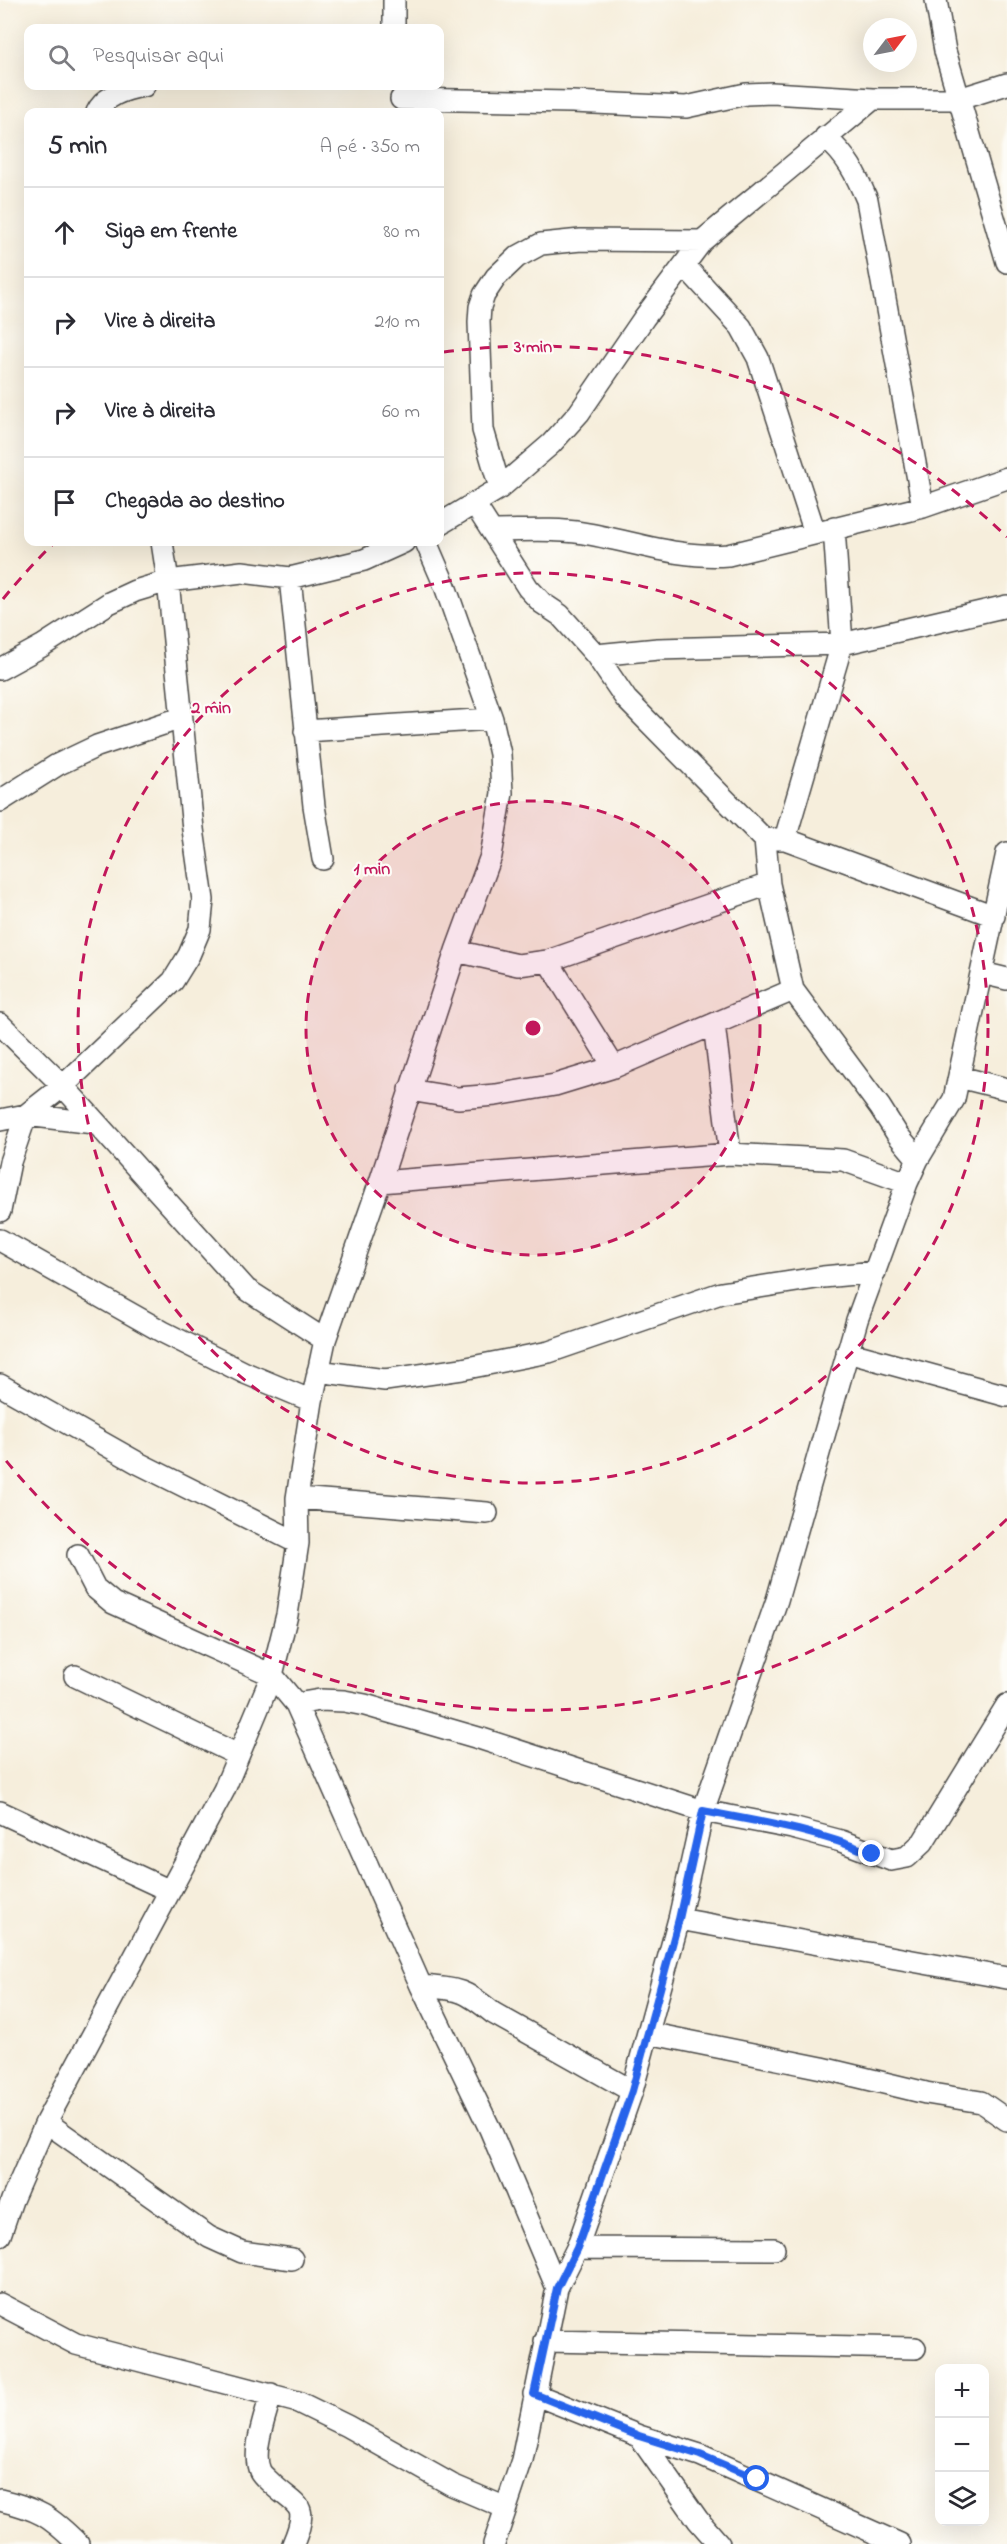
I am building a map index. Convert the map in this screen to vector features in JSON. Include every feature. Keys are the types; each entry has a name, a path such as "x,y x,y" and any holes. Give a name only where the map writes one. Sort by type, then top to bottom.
{"street":[{"path":"394,0 394,24"},
{"path":"936,0 945,51 1007,262"},
{"path":"400,99 572,102 686,107 746,94 764,93 873,99 959,99 1007,84"},
{"path":"100,108 111,96 124,90"},
{"path":"444,522 500,488 551,444 579,413 644,318 702,241 873,99"},
{"path":"825,138 842,152 867,200 922,507"},
{"path":"500,488 483,430 479,322 484,295 496,278 518,257 541,244 581,240 702,241"},
{"path":"685,266 741,327 758,358 825,530 842,644 775,839 769,884 794,990 880,1107 897,1134 918,1159"},
{"path":"492,531 580,532 680,554 728,555 922,507 1007,478"},
{"path":"475,505 528,588 542,603 560,615 596,655 626,699 775,839 994,916"},
{"path":"0,1211 10,1162 26,1115 63,1086 173,981 189,955 200,929 202,900 163,546"},
{"path":"0,669 42,646 108,603 168,581 242,572 290,578 364,560 395,546"},
{"path":"0,2235 12,2200 46,2122 224,1790 272,1675 287,1615 298,1543 297,1498 312,1401 325,1340 456,951 491,856 502,793 500,754 492,719 445,586 428,546"},
{"path":"290,578 305,731 323,859"},
{"path":"596,655 658,649 842,644 1007,606"},
{"path":"0,801 57,765 97,746 181,718"},
{"path":"305,731 492,719"},
{"path":"494,2544 522,2460 557,2288 577,2248 632,2091 679,1919 703,1811 777,1600 847,1352 907,1183 918,1159 947,1115 954,1099 1007,853"},
{"path":"456,951 518,965 548,961 769,884"},
{"path":"548,961 614,1067"},
{"path":"982,973 1007,979"},
{"path":"409,1090 458,1098 496,1095 555,1085 614,1067 794,990"},
{"path":"0,1024 63,1086 246,1289 325,1340"},
{"path":"714,1024 730,1154"},
{"path":"959,1077 1007,1089"},
{"path":"0,1120 26,1115 94,1123"},
{"path":"380,1182 730,1154 843,1160 907,1183"},
{"path":"0,1240 163,1332 245,1373 312,1401"},
{"path":"318,1371 385,1380 462,1369 549,1352 721,1293 823,1277 875,1272"},
{"path":"847,1352 1007,1396"},
{"path":"0,1385 138,1463 298,1543"},
{"path":"297,1498 487,1513"},
{"path":"78,1555 95,1588 113,1604 272,1675 296,1704 421,1986 490,2129 557,2288"},
{"path":"75,1676 238,1755"},
{"path":"296,1704 320,1700 365,1705 482,1739 703,1811 792,1828 841,1841 891,1860 907,1857 923,1842 1007,1705"},
{"path":"0,1812 170,1891"},
{"path":"679,1919 1007,1978"},
{"path":"421,1986 459,1989 474,1997 493,2013 632,2091"},
{"path":"648,2033 822,2068 926,2093 981,2102 1007,2120"},
{"path":"46,2122 209,2237 242,2252 292,2259"},
{"path":"577,2248 774,2249"},
{"path":"0,2304 76,2344 298,2402 347,2426 452,2486 506,2508"},
{"path":"545,2341 915,2348"},
{"path":"271,2394 256,2454 260,2472 301,2510 302,2523 293,2544"},
{"path":"534,2394 639,2436 700,2455 900,2544"},
{"path":"639,2436 698,2520 719,2544"},
{"path":"0,2500 31,2507 57,2522 78,2544"}],"route":[{"path":"757,2479 700,2455 639,2436 534,2394 557,2288 577,2248 632,2091 679,1919 703,1811 792,1828 841,1841 872,1854"}]}
